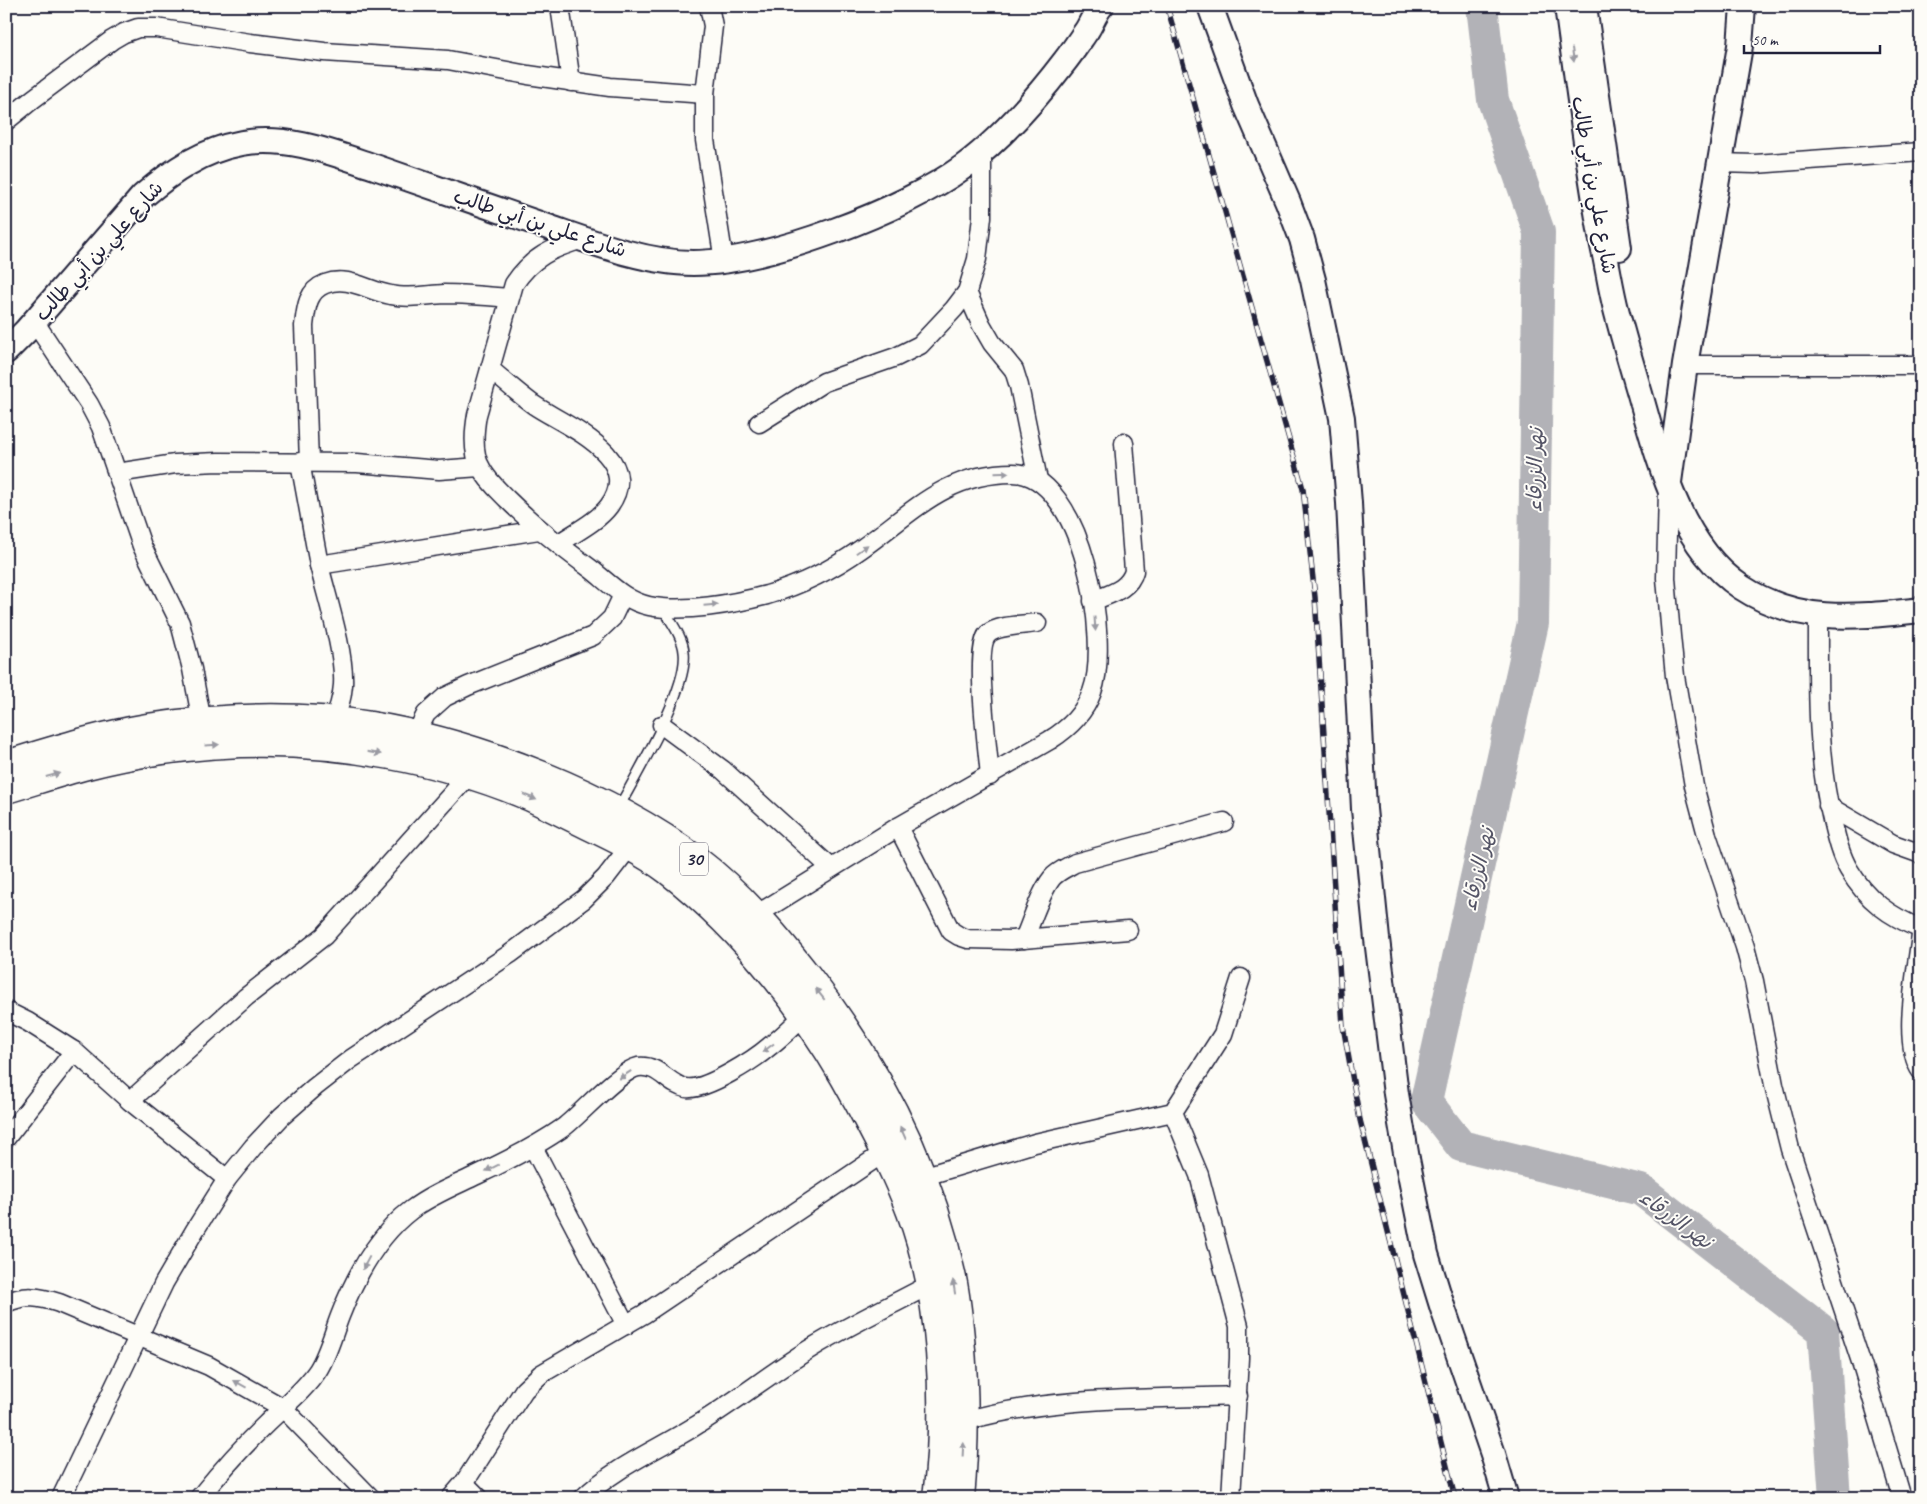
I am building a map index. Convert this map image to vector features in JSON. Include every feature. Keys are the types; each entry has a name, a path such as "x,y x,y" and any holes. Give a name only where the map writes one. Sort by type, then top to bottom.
{"main road":[{"name":"30","path":"6,765 112,735 147,728 202,722 254,720 332,722 371,726 490,756 567,787 616,811 670,842 699,863 719,898 769,970 804,1015 844,1074 885,1152 912,1214 923,1248 931,1284 940,1361 942,1403 937,1498"},
{"name":"30","path":"6,789 90,764 164,750 242,743 354,750 422,762 469,775 529,796 630,846 719,898 756,915 818,990 850,1036 886,1096 922,1177 952,1274 959,1327 965,1421 960,1498"}],"street":[{"path":"560,6 571,82"},
{"path":"709,6 712,26 705,94 705,140 724,261"},
{"path":"1210,6 1246,105 1302,238 1313,280 1342,418 1349,503 1364,810 1377,939 1396,1094 1426,1254 1506,1498"},
{"name":"شارع علي بن أبي طالب","path":"1567,6 1589,171 1616,311 1668,486 1687,525 1719,568 1740,586 1764,600 1792,610 1818,616 1849,616 1921,610"},
{"name":"شارع علي بن أبي طالب","path":"1584,6 1617,234 1631,362"},
{"path":"1743,6 1740,46 1718,163 1685,365 1668,486 1666,578 1676,686 1694,786 1707,834 1745,947 1754,981 1774,1084 1790,1148 1863,1368 1902,1498"},
{"name":"شارع علي بن أبي طالب","path":"6,351 149,191 183,165 202,156 243,143 265,141 293,143 314,148 371,165 583,239 666,261 693,264 724,261 783,247 856,222 924,192 962,168 1034,100 1102,9"},
{"path":"6,121 112,40 138,28 156,28 250,43 324,52 448,60 571,82 652,91 705,94"},
{"path":"759,422 824,382 896,357 920,345 967,292 977,259 982,217 982,151"},
{"path":"1718,163 1755,164 1921,152"},
{"path":"583,239 557,247 538,257 522,272 514,284 508,298 477,415 474,432 476,450 480,467 496,488 539,530 623,595 635,602 663,608 694,607 744,600 769,594 816,576 860,550 930,498 950,486 972,477 995,473 1018,473 1038,480 1048,489 1059,502 1076,530 1083,554 1093,601 1097,649 1096,675 1092,691 1076,720 1064,731 990,776 830,867 756,915"},
{"path":"332,722 342,699 343,682 337,642 319,565 304,462 304,326 307,306 313,292 324,285 341,280 356,283 388,295 403,297 442,294 508,298"},
{"path":"967,292 981,324 992,343 1014,370 1038,480"},
{"path":"34,321 89,404 101,427 142,546 180,623 192,669 202,722"},
{"path":"1685,365 1921,365"},
{"path":"490,369 534,405 595,443 611,458 617,474 617,491 609,506 593,521 558,544"},
{"path":"1093,601 1125,586 1132,578 1134,571 1124,442"},
{"path":"117,473 174,464 304,462 388,464 440,470 480,467"},
{"path":"319,565 539,530"},
{"path":"415,736 426,714 445,697 594,636 612,618 623,595"},
{"path":"1818,616 1818,697 1822,771 1837,841 1848,868 1861,888 1876,904 1898,920 1921,929"},
{"path":"990,776 982,691 982,650 985,639 989,633 998,629 1037,623"},
{"path":"662,724 723,770 830,867"},
{"path":"130,1101 246,997 324,936 469,775"},
{"path":"1828,806 1893,844 1921,854"},
{"path":"1024,939 1046,888 1053,877 1062,870 1076,863 1224,822"},
{"path":"898,827 951,931 959,936 968,939 1024,939 1128,930"},
{"path":"61,1498 168,1275 227,1179 253,1146 315,1087 351,1058 487,970 584,899 606,877 630,846"},
{"path":"1921,935 1910,1028 1911,1046 1915,1062 1921,1071"},
{"path":"922,1177 1035,1144 1174,1112 1223,1034 1241,978"},
{"path":"6,1011 28,1022 74,1051 130,1101 227,1179"},
{"path":"199,1498 248,1442 318,1370 357,1280 371,1254 389,1230 410,1211 433,1196 533,1147 579,1115 626,1073 638,1067 654,1069 679,1086 688,1089 700,1088 712,1083 769,1047 804,1015"},
{"path":"6,1138 74,1051"},
{"path":"1174,1112 1199,1175 1239,1326 1238,1396 1231,1498"},
{"path":"533,1147 626,1325"},
{"path":"451,1498 464,1482 524,1390 541,1374 626,1325 885,1152"},
{"path":"583,1498 594,1487 693,1427 812,1348 931,1284"},
{"path":"9,1299 37,1297 59,1303 209,1366 283,1408 371,1498"},
{"path":"965,1421 995,1412 1023,1407 1081,1401 1238,1396"},
{"path":"464,1482 479,1498"}],"lane":[{"path":"616,811 680,686 685,660 684,649 663,608"}],"waterway":[{"name":"نهر الزرقاء","path":"1482,6 1493,100 1539,232 1533,623 1426,1101 1461,1146 1641,1190 1823,1331 1835,1498"}],"railway":[{"path":"1167,6 1303,489 1315,597 1343,1026 1360,1120 1455,1498"}]}
